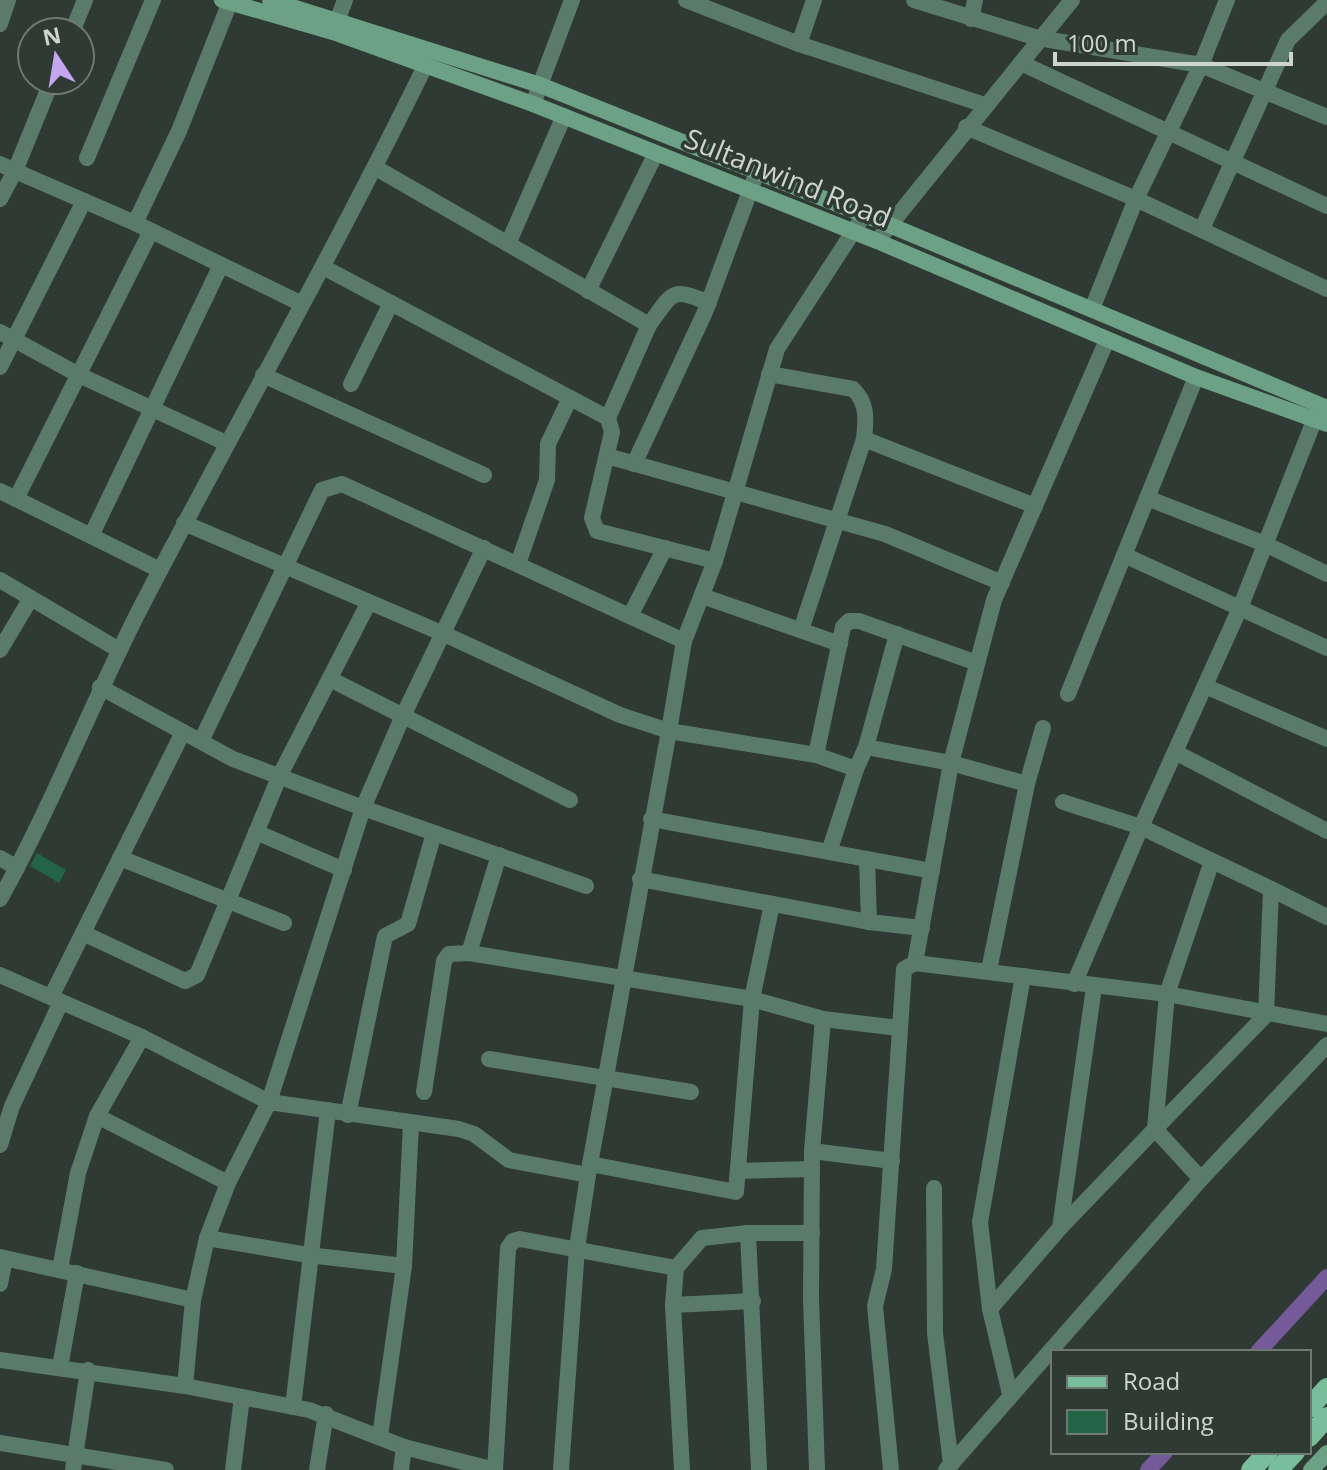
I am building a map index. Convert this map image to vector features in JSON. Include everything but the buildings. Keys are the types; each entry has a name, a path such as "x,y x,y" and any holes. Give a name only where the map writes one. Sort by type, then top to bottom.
{"main road":[{"path":"270,0 335,27 540,85 887,224 1327,408"},
{"name":"Sultanwind Road","path":"226,1 335,27 877,241 1196,377 1320,423"},
{"path":"1311,1406 1327,1388"},
{"path":"1311,1435 1327,1417"},
{"path":"1311,1470 1327,1453"},
{"path":"1251,1470 1266,1454"},
{"path":"1278,1470 1293,1454"}],"street":[{"path":"0,24 8,0"},
{"path":"87,158 153,0"},
{"path":"335,27 345,0"},
{"path":"533,104 572,0"},
{"path":"686,0 799,44 985,105"},
{"path":"799,44 814,0"},
{"path":"914,0 1038,38 1201,65 1327,117"},
{"path":"971,19 975,0"},
{"path":"877,241 887,224 1072,0"},
{"path":"1092,309 1136,199 1201,65 1226,0"},
{"path":"135,223 179,131 226,1"},
{"path":"1202,229 1232,159 1267,92 1288,40 1327,2"},
{"path":"1021,63 1327,206"},
{"path":"0,899 58,788 100,687 226,443 376,168 426,64"},
{"path":"0,199 7,168 44,96"},
{"path":"508,244 564,116"},
{"path":"966,127 1136,199 1327,289"},
{"path":"588,291 656,153"},
{"path":"7,168 135,223 302,304"},
{"path":"376,168 649,325"},
{"path":"634,464 709,303 757,172"},
{"path":"0,367 7,336 84,201"},
{"path":"561,1470 577,1248 684,641 715,561 777,349 864,215"},
{"path":"16,499 151,231"},
{"path":"91,536 221,265"},
{"path":"323,267 608,418"},
{"path":"709,303 683,292 674,294 649,325 608,418 612,432 592,518 597,531 715,561"},
{"path":"351,384 391,303"},
{"path":"7,336 79,375 226,443"},
{"path":"915,963 951,763 977,663 1002,583 1107,340"},
{"path":"769,374 853,389 862,397 865,409 864,439 801,630"},
{"path":"263,375 484,475"},
{"path":"1068,694 1196,377"},
{"path":"518,564 547,480 548,444 570,398"},
{"path":"1074,984 1320,423"},
{"path":"864,439 1035,506"},
{"path":"607,456 885,534 1002,583"},
{"path":"201,741 322,490 331,485 342,484 684,641"},
{"path":"0,491 160,570"},
{"path":"1147,498 1265,544 1327,574"},
{"path":"184,523 444,634 620,715 669,731 816,755 856,769"},
{"path":"185,1386 193,1300 207,1238 228,1183 269,1102 363,808 402,718 484,548"},
{"path":"630,616 665,548"},
{"path":"1124,555 1327,648"},
{"path":"0,580 119,650"},
{"path":"702,596 840,644"},
{"path":"0,650 31,598"},
{"path":"85,934 185,981 192,980 280,775 369,602"},
{"path":"816,755 843,627 854,620 977,663"},
{"path":"829,852 866,747 897,634"},
{"path":"330,679 402,718 570,800"},
{"path":"1205,686 1327,739"},
{"path":"100,687 233,759 586,886"},
{"path":"989,970 1027,784 1043,728"},
{"path":"0,1145 12,1106 85,934 183,732"},
{"path":"866,747 951,763 1027,784"},
{"path":"1175,752 1327,831"},
{"path":"1063,802 1141,827 1327,917"},
{"path":"651,819 932,871"},
{"path":"256,832 344,870"},
{"path":"348,1115 385,936 408,924 434,833"},
{"path":"469,953 499,855"},
{"path":"0,858 17,868"},
{"path":"120,858 284,923"},
{"path":"867,859 869,922"},
{"path":"1201,1179 1155,1129 1167,994 1212,861"},
{"path":"640,879 869,922 922,928"},
{"path":"990,1309 1060,1228 1266,1015 1271,889"},
{"path":"0,975 142,1037 269,1102 459,1129 474,1134 509,1160 736,1192 752,999 772,904"},
{"path":"424,1092 444,961 449,954 469,953 752,999 823,1019 899,1028"},
{"path":"891,1470 875,1306 884,1269 904,969 915,963 989,970 1094,987 1167,994 1327,1024"},
{"path":"1010,1394 990,1309 980,1222 1023,976"},
{"path":"1060,1228 1094,987"},
{"path":"817,1470 812,1151 823,1019"},
{"path":"60,1367 78,1173 97,1116 142,1037"},
{"path":"949,1467 1201,1179 1327,1045"},
{"path":"489,1059 691,1092"},
{"path":"293,1407 308,1255 328,1110"},
{"path":"97,1116 228,1183"},
{"path":"380,1436 404,1266 411,1124"},
{"path":"812,1151 892,1161"},
{"path":"738,1171 812,1169"},
{"path":"934,1188 935,1333 949,1467"},
{"path":"682,1470 673,1305 676,1268 702,1238 748,1233 812,1233"},
{"path":"748,1233 759,1470"},
{"path":"207,1238 308,1255 404,1266"},
{"path":"0,1360 185,1386 326,1414 404,1447 471,1468 495,1470 508,1248 513,1241 520,1239 577,1248 676,1268"},
{"path":"0,1284 2,1258 193,1300"},
{"path":"673,1305 753,1301"},
{"path":"75,1463 88,1370"},
{"path":"233,1470 242,1397"},
{"path":"317,1470 326,1414"},
{"path":"0,1443 75,1463 166,1470"},
{"path":"401,1470 404,1447"}],"waterway":[{"path":"1260,1350 1327,1277"},
{"path":"1148,1470 1163,1454"}]}
